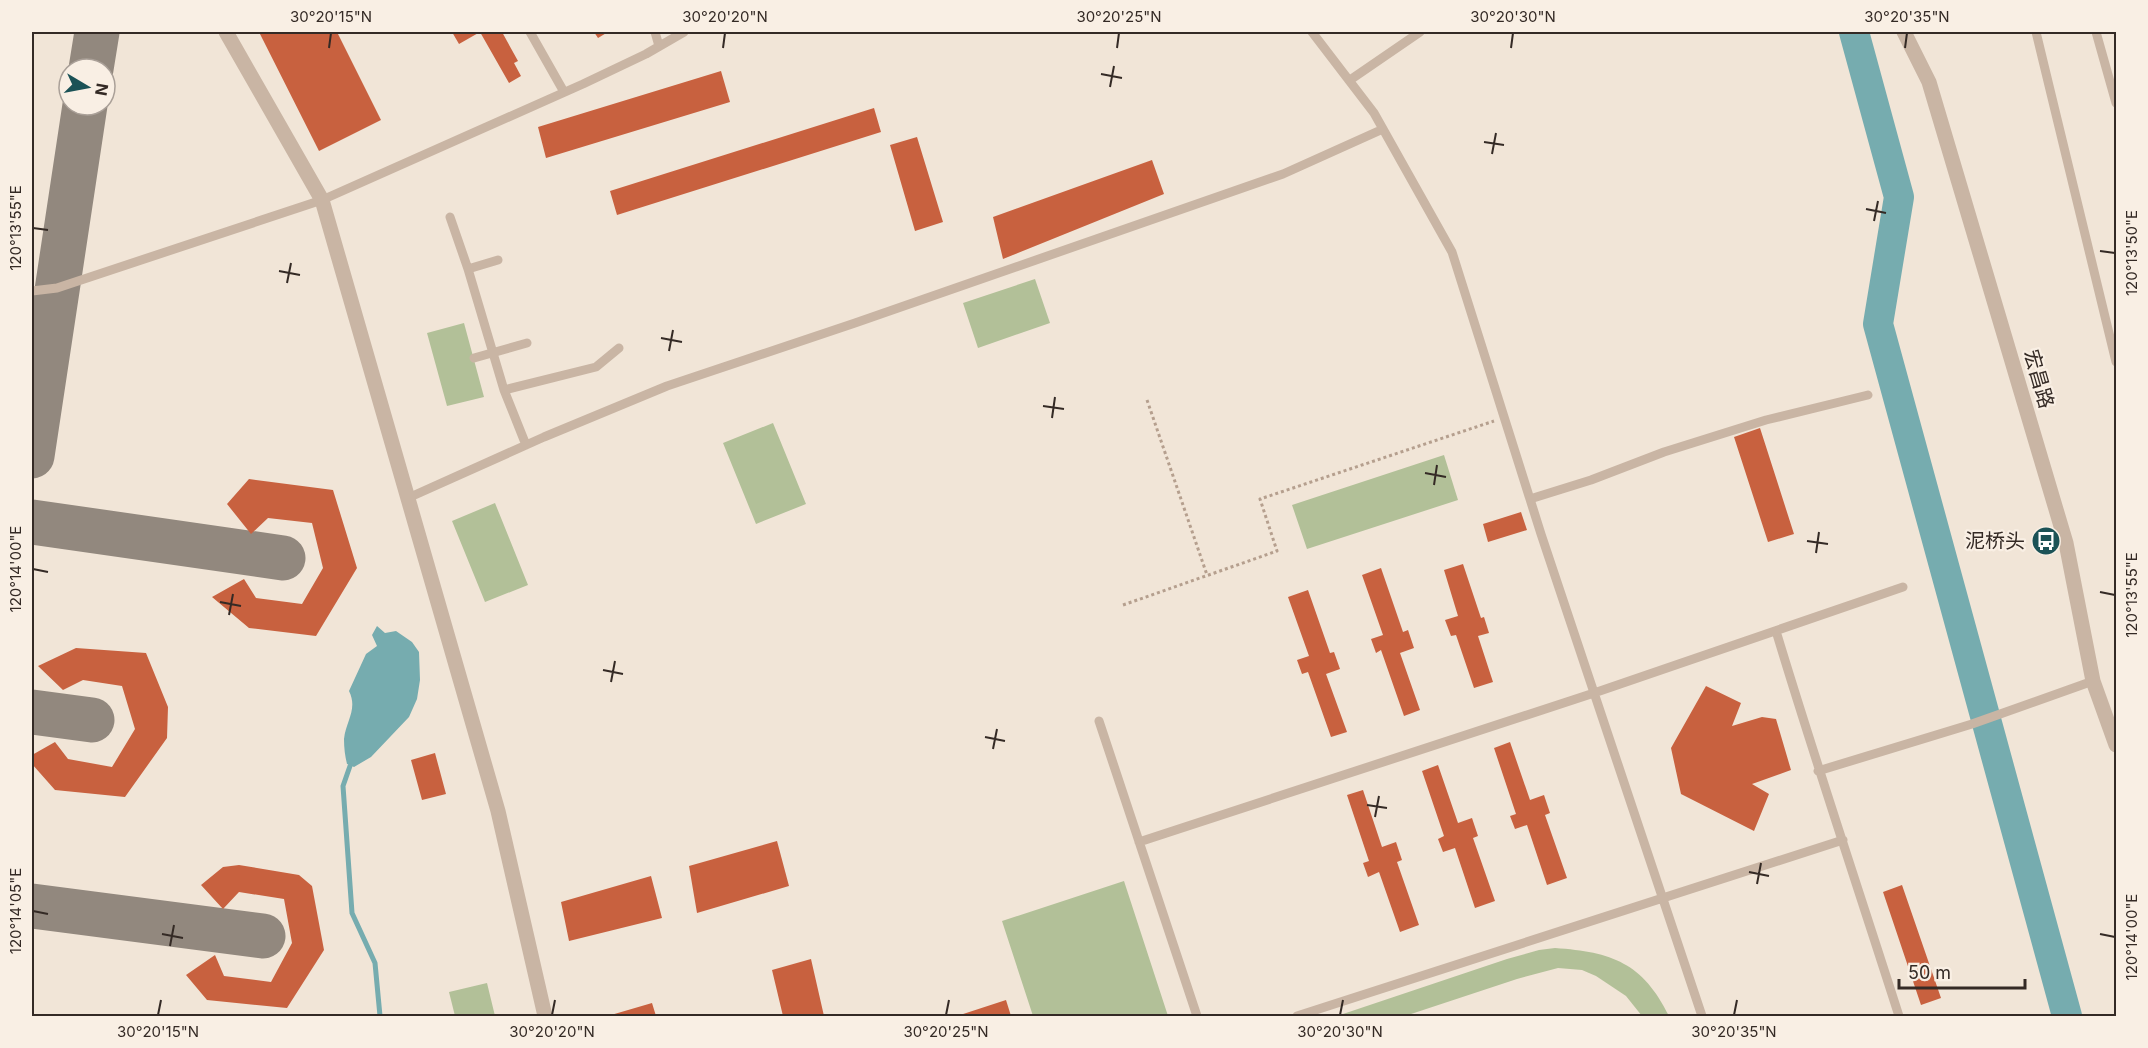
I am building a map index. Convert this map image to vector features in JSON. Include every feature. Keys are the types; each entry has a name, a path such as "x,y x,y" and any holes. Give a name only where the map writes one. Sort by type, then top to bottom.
{"street":[{"path":"226,32 322,200 498,811 545,1017"},
{"name":"宏昌路","path":"1904,32 1929,82 2066,543 2093,681 2116,745"}],"lane":[{"path":"530,32 564,92"},
{"path":"655,32 659,46"},
{"path":"32,291 57,288 322,200 564,92 684,32"},
{"path":"1312,32 1374,113 1452,252 1530,499 1702,1017"},
{"path":"1350,80 1420,32"},
{"path":"2036,32 2116,362"},
{"path":"2096,32 2116,103"},
{"path":"408,498 526,445 667,386 1283,174 1383,129"},
{"path":"450,217 504,390 526,445"},
{"path":"468,269 498,260"},
{"path":"474,358 527,344"},
{"path":"504,390 596,366 619,348"},
{"path":"1530,499 1591,480 1675,448 1766,420 1868,395"},
{"path":"1139,842 1594,693 1903,587"},
{"path":"1776,631 1818,771 1843,840 1899,1017"},
{"path":"1818,771 2026,706 2093,681"},
{"path":"1099,721 1197,1017"},
{"path":"1297,1017 1843,840"}],"path":[{"path":"1147,400 1207,575"},
{"path":"1123,605 1277,550 1260,499 1504,417"}],"green space":[{"path":"1035,279 1050,323 978,348 963,303"},
{"path":"464,323 484,397 447,406 427,333"},
{"path":"773,423 806,504 756,524 723,443"},
{"path":"1444,455 1458,500 1307,549 1292,505"},
{"path":"495,503 528,585 485,602 452,521"},
{"path":"1124,881 1168,1016 1033,1016 1002,921"},
{"path":"1555,948 1593,953 1624,964 1637,972 1648,984 1669,1016 1642,1016 1626,996 1596,976 1582,970 1558,968 1405,1016 1337,1016 1507,959"},
{"path":"487,983 495,1016 455,1016 449,992"}],"water":[{"path":"377,626 385,633 396,631 412,642 419,652 420,680 417,699 409,717 371,757 354,767 347,764 344,746 352,709 349,691 366,654 377,646 372,635"}],"building":[{"path":"259,32 337,32 381,120 319,151"},
{"path":"452,32 480,32 459,44"},
{"path":"480,32 502,32 518,61 514,63 521,76 509,83"},
{"path":"594,32 608,32 598,38"},
{"path":"721,71 730,102 546,158 538,127"},
{"path":"874,108 881,132 617,215 610,191"},
{"path":"917,137 943,222 915,231 890,145"},
{"path":"1152,160 1164,194 1003,259 993,217"},
{"path":"1760,428 1794,534 1768,542 1734,437"},
{"path":"249,479 333,490 357,568 316,636 249,628 212,597 244,579 256,598 302,604 323,568 312,523 268,518 251,534 227,504"},
{"path":"1521,512 1527,530 1488,542 1483,524"},
{"path":"1463,564 1481,618 1484,617 1489,633 1478,636 1493,682 1474,688 1456,635 1451,636 1445,620 1458,616 1444,570"},
{"path":"1381,568 1403,632 1408,630 1414,648 1400,653 1420,710 1404,716 1381,650 1376,653 1371,639 1383,635 1362,575"},
{"path":"1308,590 1330,653 1334,652 1340,669 1326,674 1347,732 1331,737 1308,672 1302,674 1297,660 1309,656 1288,597"},
{"path":"76,648 146,653 168,707 167,738 125,797 55,790 32,764 32,755 55,742 68,759 112,767 135,729 122,686 83,680 63,690 38,666"},
{"path":"1706,686 1741,703 1732,726 1762,717 1776,719 1791,770 1752,784 1769,794 1754,831 1681,794 1671,748"},
{"path":"1510,742 1530,800 1544,795 1550,813 1545,815 1567,878 1547,885 1527,825 1515,829 1510,816 1516,814 1494,748"},
{"path":"435,753 446,794 422,800 411,760"},
{"path":"1438,765 1458,823 1472,818 1478,836 1473,838 1495,901 1475,908 1455,848 1443,852 1438,839 1444,836 1422,771"},
{"path":"1363,790 1382,847 1396,842 1402,860 1397,862 1419,925 1400,932 1379,872 1368,877 1363,863 1369,861 1347,795"},
{"path":"777,841 789,886 697,913 689,866"},
{"path":"239,865 299,875 312,886 324,950 287,1008 207,1000 186,975 215,955 224,976 271,982 292,943 284,899 239,892 223,909 201,885 223,867"},
{"path":"651,876 662,918 569,941 561,902"},
{"path":"1902,885 1941,998 1921,1005 1883,892"},
{"path":"811,959 824,1016 783,1016 772,970"},
{"path":"1006,1000 1011,1016 957,1016"},
{"path":"652,1003 656,1016 611,1015"}],"waterway":[{"path":"1854,32 1899,197 1878,324 2067,1016"},
{"path":"350,766 343,786 352,913 375,963 380,1016"}],"taxiway":[{"path":"93,57 97,32"},
{"path":"32,456 83,117"},
{"path":"32,522 283,558"},
{"path":"32,712 92,720"},
{"path":"32,906 263,936"}],"place":[{"name":"泥桥头","path":"2046,541"}]}
